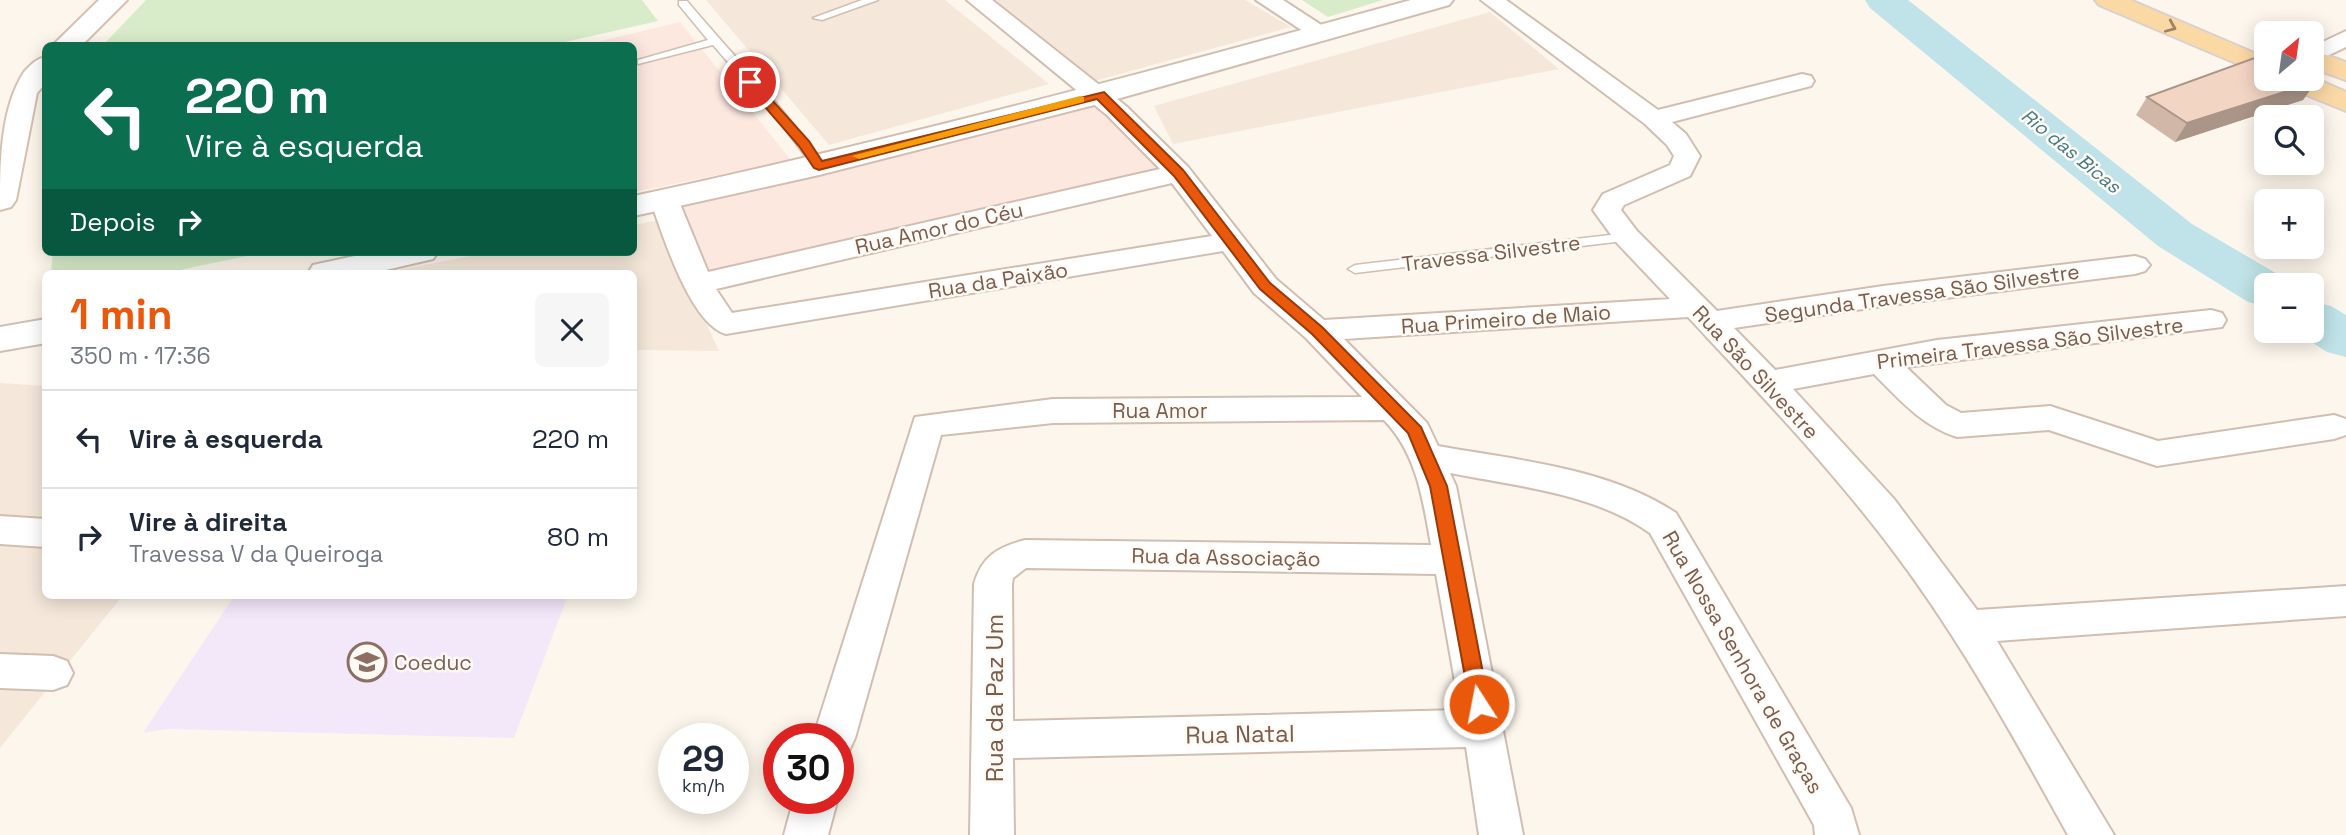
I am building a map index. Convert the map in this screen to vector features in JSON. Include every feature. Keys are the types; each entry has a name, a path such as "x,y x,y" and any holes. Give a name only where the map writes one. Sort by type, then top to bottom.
{"main road":[{"path":"2108,0 2254,63"},
{"path":"2324,62 2346,72"},
{"path":"2320,91 2346,102"}],"street":[{"path":"69,42 97,0"},
{"path":"69,42 114,0"},
{"path":"978,0 1100,95 1179,173 1265,286 1317,331 1415,431 1438,486 1484,727 1501,835"},
{"path":"1267,0 1320,32"},
{"path":"637,204 819,166 1100,95 1440,0"},
{"name":"Rua São Silvestre","path":"1492,0 1654,119 1677,140 1687,156 1686,163 1673,174 1608,204 1607,210 1627,237 1766,383 1882,512 2009,690 2092,835"},
{"path":"2324,50 2346,38"},
{"path":"0,200 23,91 42,70"},
{"path":"1654,119 1802,80"},
{"name":"Rua Amor do Céu","path":"700,283 1179,173"},
{"path":"664,199 700,283"},
{"name":"Rua da Paixão","path":"700,283 722,323 765,319 1232,241"},
{"path":"339,270 403,256"},
{"name":"Segunda Travessa São Silvestre","path":"1702,315 2135,265"},
{"name":"Rua Primeiro de Maio","path":"1317,331 1702,315"},
{"name":"Primeira Travessa São Silvestre","path":"1766,383 1937,351 2211,320"},
{"path":"0,339 42,332"},
{"path":"1881,362 1934,413 1957,425 2050,418 2157,453 2334,427"},
{"name":"Rua Amor","path":"838,723 927,425 1052,411 1393,408"},
{"name":"Rua Nossa Senhora de Graças","path":"1427,456 1613,496 1655,514 1663,523 1836,822 1838,835"},
{"path":"0,530 42,533"},
{"name":"Rua da Associação","path":"1003,563 1025,554 1451,560"},
{"name":"Rua da Paz Um","path":"992,835 995,740 993,584 996,570 1003,563"},
{"path":"1965,627 2346,601"},
{"path":"0,671 53,673"},
{"name":"Rua Natal","path":"995,740 1484,727"},
{"path":"806,835 812,814"}],"lane":[{"path":"818,18 873,0"},
{"path":"683,3 713,42 804,144 819,166"},
{"path":"642,62 713,42"},
{"name":"Travessa Silvestre","path":"1355,269 1627,237"}],"shaded area":[{"path":"706,0 945,0 1049,84 829,145"},
{"path":"988,0 1245,0 1291,27 1094,81"},
{"path":"1490,12 1559,69 1173,144 1154,106"},
{"path":"680,22 791,160 637,191 637,42 597,42"},
{"path":"1100,95 1179,173 700,283 664,199"},
{"path":"659,220 719,351 637,350 637,270 399,270 471,256 637,256 637,224"},
{"path":"0,383 42,386 42,599 120,599 0,748"},
{"name":"Coeduc","path":"232,599 566,599 514,738 168,729 143,733"}],"green space":[{"path":"146,0 642,0 658,21 565,42 106,42"},
{"path":"1302,0 1383,0 1328,17"},
{"path":"53,256 247,256 180,270 51,270"}],"building":[{"path":"2254,58 2254,91 2288,91 2187,123 2147,97"}],"waterway":[{"name":"Rio das Bicas","path":"1884,0 2175,235 2254,283"},
{"name":"Rio das Bicas","path":"2324,325 2346,339"}],"slow traffic":[{"path":"859,156 1080,100"}],"place":[{"name":"Coeduc","path":"367,662"}],"route":[{"path":"750,82 804,144 819,166 1100,95 1179,173 1265,286 1317,331 1415,431 1438,486 1479,704"}]}
